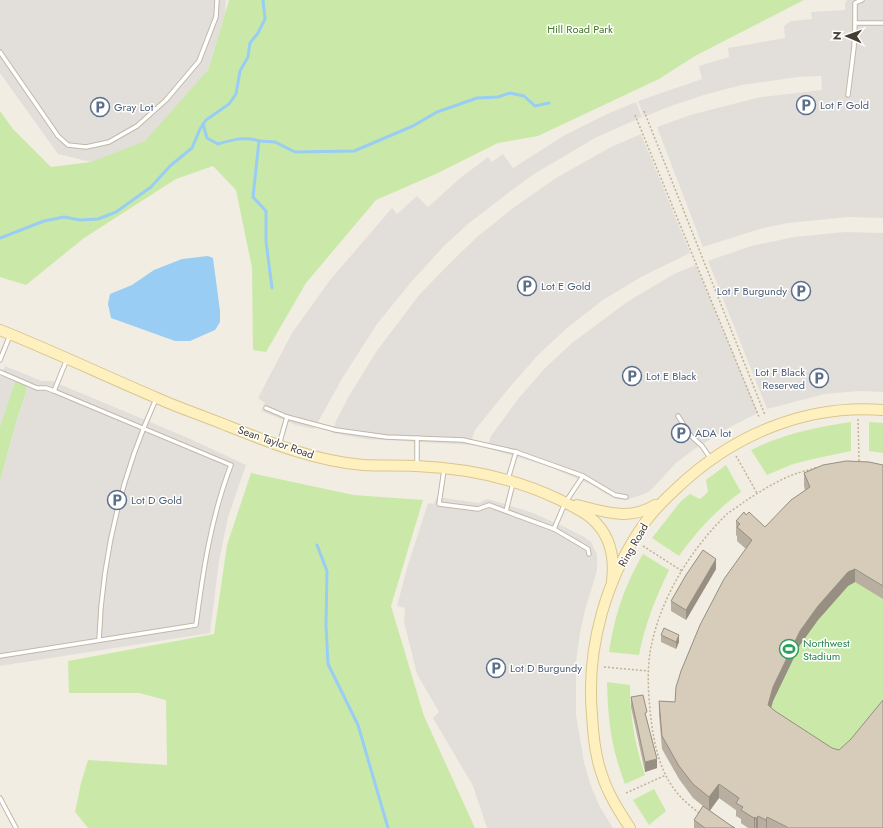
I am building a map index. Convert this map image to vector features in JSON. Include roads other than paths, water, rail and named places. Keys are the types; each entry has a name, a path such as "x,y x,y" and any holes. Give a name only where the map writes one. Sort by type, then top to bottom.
{"main road":[{"name":"Sean Taylor Road","path":"0,330 68,358 156,398 278,446 313,456 362,465 417,466 456,470 510,481 538,490 591,518 603,532 610,545 613,557 612,581"},
{"name":"Ring Road","path":"630,828 616,805 602,774 594,738 590,693 594,647 603,609 612,581 633,541 647,520 665,499 694,472 711,459 754,433 789,420 828,411 863,408 883,410"},
{"name":"Sean Taylor Road","path":"565,503 602,512 632,514 644,512 665,499"}],"lane":[{"path":"0,52 58,136 68,145 86,148 109,142 137,126 160,105 198,61 216,17 217,0"},
{"path":"848,95 854,47 855,3 862,0"},
{"path":"855,23 883,23"},
{"path":"0,360 10,334"},
{"path":"54,391 68,358"},
{"path":"0,372 37,388 46,388 54,391 231,465 215,514 206,559 196,626 0,656"},
{"path":"99,640 100,606 112,532 142,428 156,398"},
{"path":"266,408 287,417 336,430 386,436 463,440 516,452 583,476 615,495 626,497"},
{"path":"678,416 691,436 702,446 711,459"},
{"path":"278,446 287,417"},
{"path":"417,438 417,466"},
{"path":"506,510 516,452"},
{"path":"444,469 439,504 478,509 489,505 506,510 554,529 588,550 589,554"},
{"path":"554,529 565,503 583,476"},
{"path":"0,798 16,828"}],"water":[{"path":"208,256 213,258 220,311 220,322 215,330 190,341 175,341 111,318 108,304 110,294 132,285 154,270 182,259"}],"waterway":[{"path":"0,238 44,221 64,217 80,220 98,219 116,212 151,187 170,166 192,148 200,129 206,120 229,104 236,94 240,71 248,57 250,43 258,33 265,19 263,0"},
{"path":"259,141 275,142 295,152 354,151 413,126 437,112 477,98 498,97 510,93 524,96 535,106 549,103"},
{"path":"203,124 207,138 218,144 243,139 259,141 253,197 266,211 266,241 272,288"},
{"path":"317,545 327,571 326,625 328,664 358,725 388,828"}],"place":[{"name":"Lot F Gold","path":"806,105"},
{"name":"Gray Lot","path":"100,107"},
{"name":"Lot E Gold","path":"527,286"},
{"name":"Lot F Burgundy","path":"801,291"},
{"name":"Lot E Black","path":"632,376"},
{"name":"Lot F Black Reserved","path":"819,378"},
{"name":"ADA lot","path":"681,433"},
{"name":"Lot D Gold","path":"117,500"},
{"name":"Northwest Stadium","path":"789,649"},
{"name":"Lot D Burgundy","path":"496,668"}],"park label":[{"name":"Hill Road Park","path":"580,29"}]}
